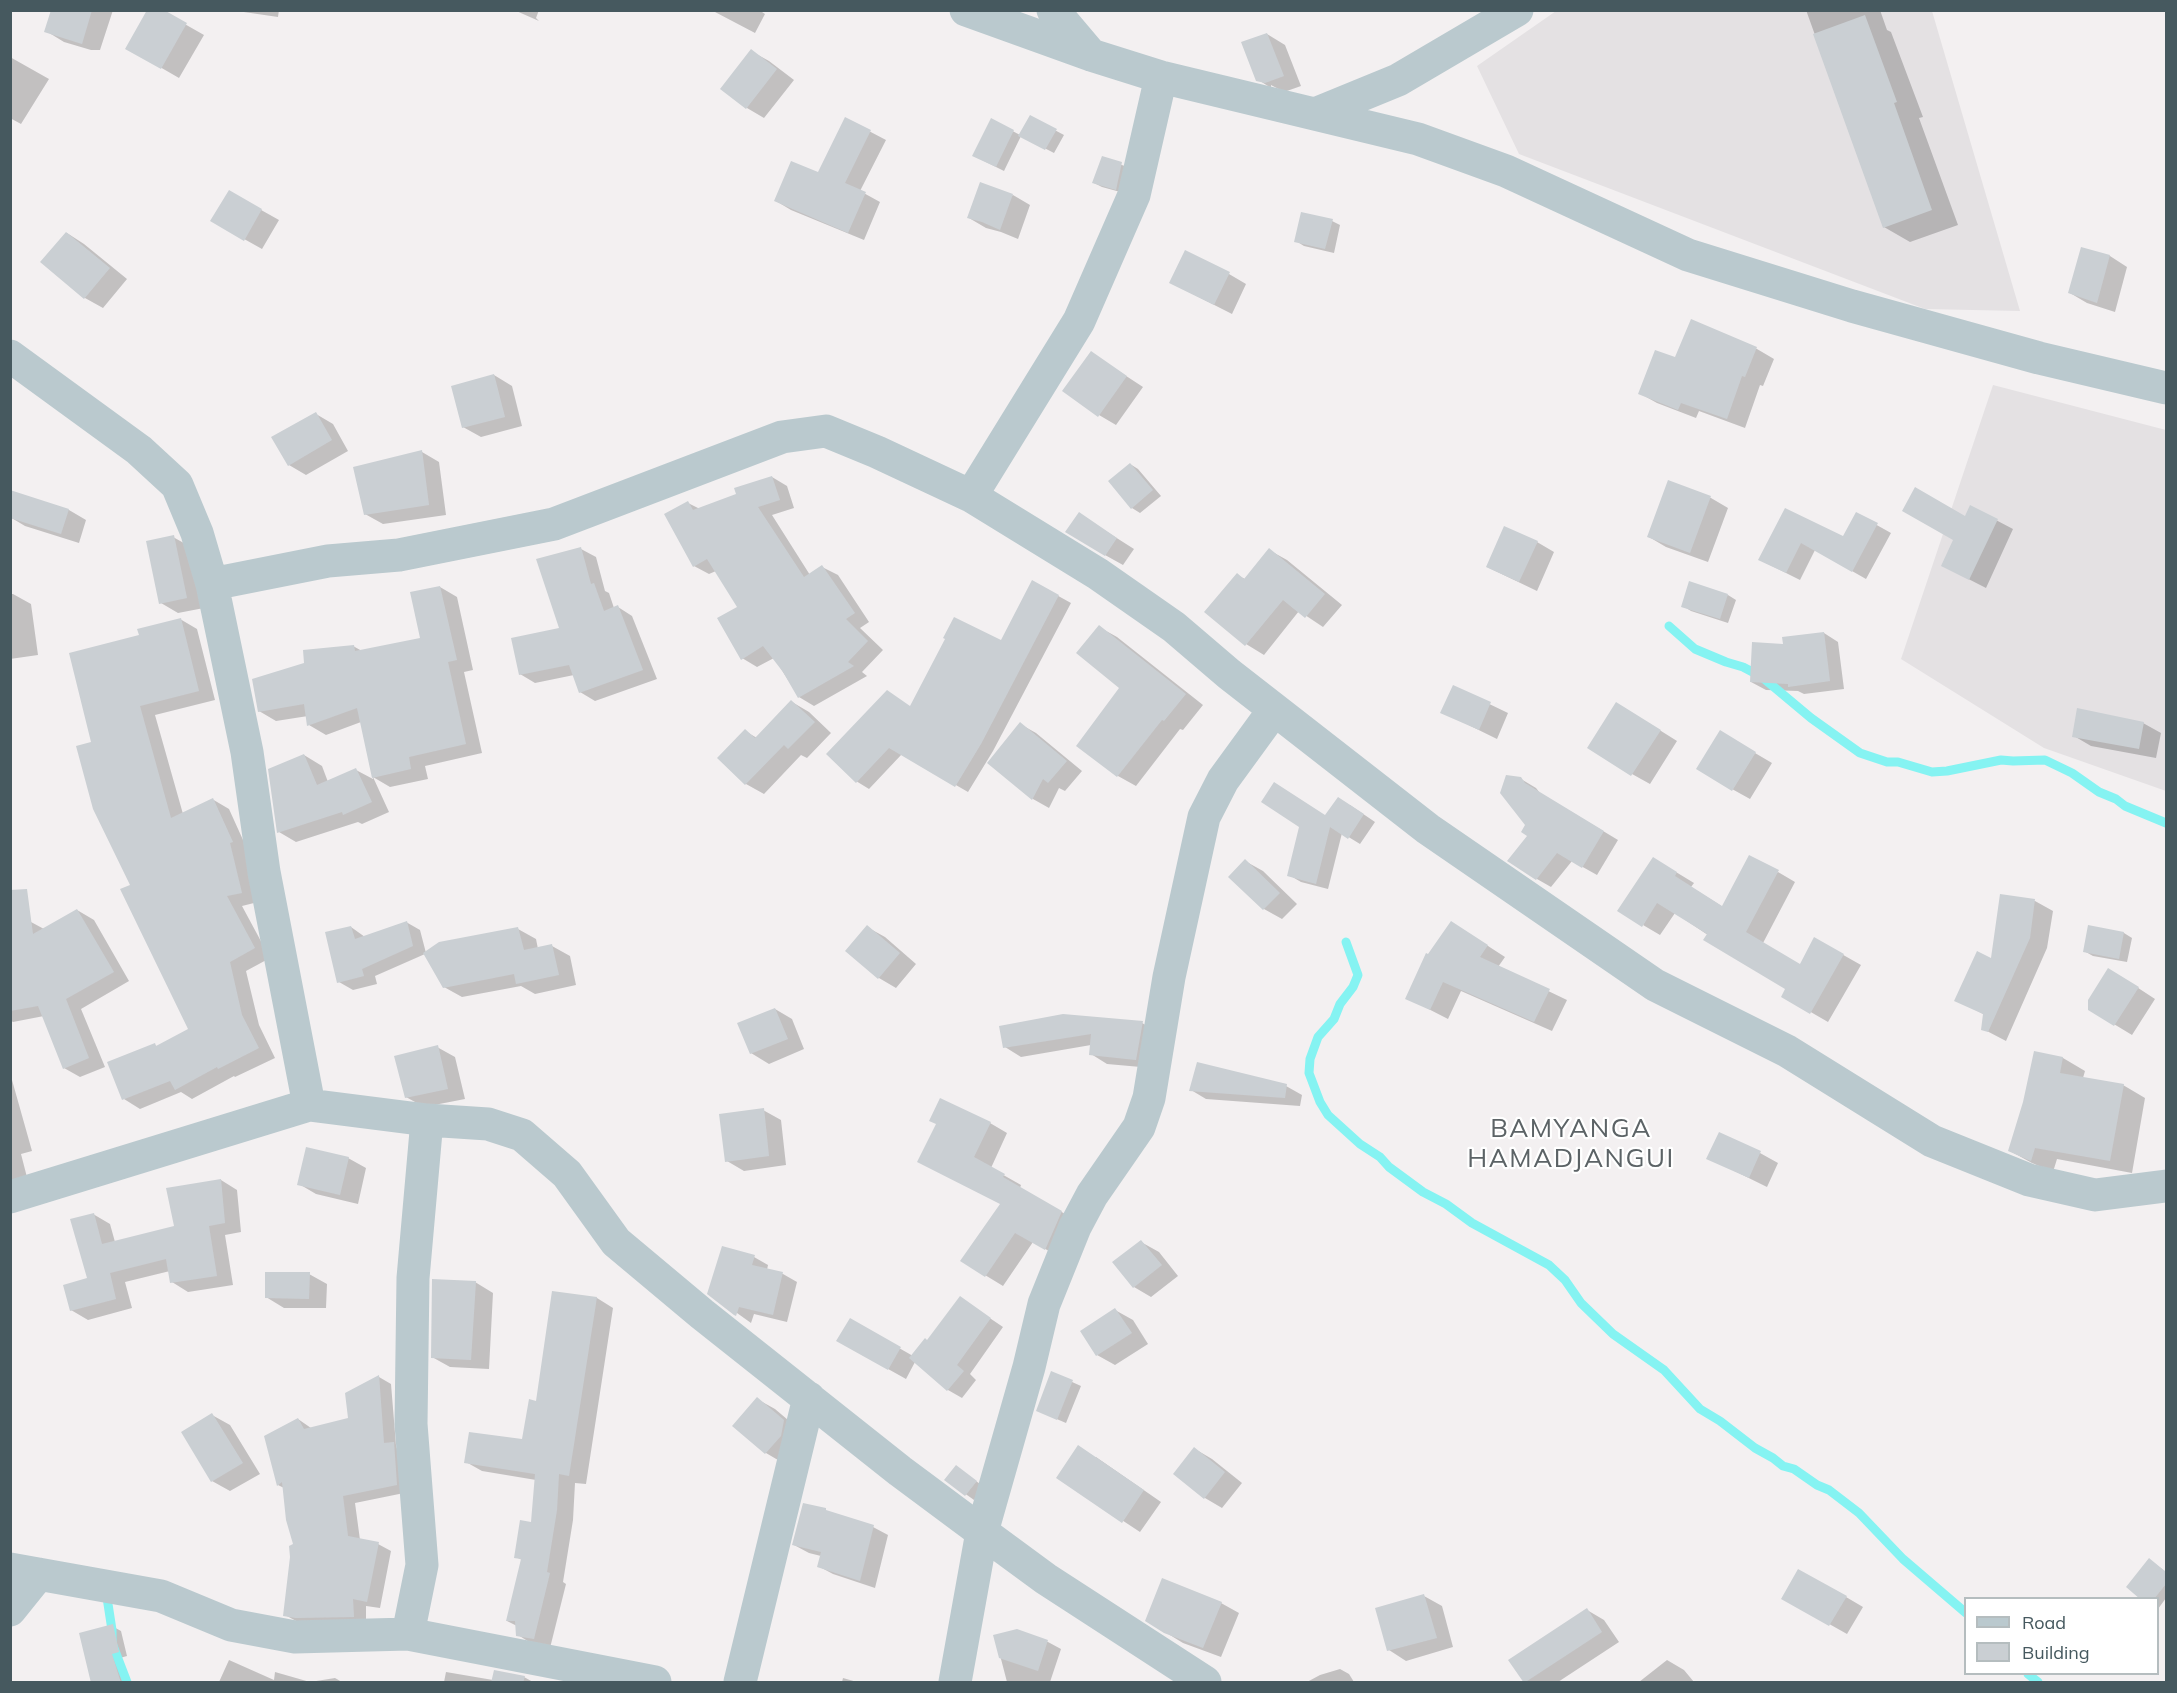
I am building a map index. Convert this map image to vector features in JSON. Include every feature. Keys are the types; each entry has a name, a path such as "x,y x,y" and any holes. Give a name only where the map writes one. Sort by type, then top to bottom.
{"street":[{"path":"966,10 1161,77 1418,139 1506,171 1688,255 1852,306 2039,358 2166,388"},
{"path":"1053,10 1092,55"},
{"path":"1315,114 1398,80 1517,10"},
{"path":"971,496 1078,321 1134,195 1161,77"},
{"path":"10,356 140,450 177,486 197,533 212,584 247,752 264,872 309,1105"},
{"path":"212,584 328,561 399,555 555,524 782,437 825,431 877,452 971,496 1098,574 1174,627 1274,710 1428,829 1655,985 1787,1051 1932,1141 2029,1180 2095,1195 2166,1186"},
{"path":"955,1683 982,1532 1026,1378 1044,1304 1059,1264 1092,1195 1139,1126 1149,1098 1169,977 1204,817 1223,780 1274,710"},
{"path":"10,1197 309,1105 427,1120 488,1124 522,1135 567,1174 616,1242 702,1314 982,1532 1047,1579 1205,1683"},
{"path":"408,1634 422,1564 411,1424 412,1289 427,1120"},
{"path":"740,1683 809,1398"},
{"path":"10,1610 25,1571 161,1596 231,1625 295,1637 408,1634 655,1683"}],"shaded area":[{"path":"1556,11 1932,11 2020,311 1925,309 1519,154 1477,66"},
{"path":"1993,385 2166,430 2166,791 2044,748 1901,659"}],"building":[{"path":"51,10 92,10 82,44 44,32"},
{"path":"147,10 164,10 187,23 161,69 125,49"},
{"path":"1865,15 1897,102 1894,103 1932,210 1883,228 1813,34"},
{"path":"1267,33 1284,76 1265,83 1256,81 1241,42"},
{"path":"751,49 777,69 746,109 720,89"},
{"path":"1030,115 1057,129 1045,150 1018,136"},
{"path":"845,117 871,130 845,183 866,192 848,233 774,201 791,161 818,172"},
{"path":"991,118 1014,130 996,167 972,156"},
{"path":"1102,156 1122,162 1116,190 1092,183"},
{"path":"980,182 1013,194 1000,230 967,218"},
{"path":"229,190 262,209 244,241 210,221"},
{"path":"1301,212 1333,219 1325,249 1294,242"},
{"path":"66,232 110,268 84,299 40,262"},
{"path":"2081,247 2110,255 2097,303 2068,293"},
{"path":"1185,250 1230,272 1214,305 1169,283"},
{"path":"1691,319 1757,347 1745,377 1742,376 1727,419 1681,403 1678,410 1638,394 1655,350 1675,357"},
{"path":"1091,351 1127,376 1098,417 1062,391"},
{"path":"494,374 505,417 462,428 451,386"},
{"path":"316,412 332,440 288,466 271,437"},
{"path":"422,450 429,505 364,515 353,467"},
{"path":"1130,463 1153,490 1131,509 1108,481"},
{"path":"772,476 780,500 758,507 804,577 822,565 855,613 846,619 868,641 848,662 854,666 798,698 783,672 763,646 741,660 717,618 737,607 707,559 693,567 664,514 688,501 693,510 736,494 734,488"},
{"path":"1668,480 1711,496 1690,553 1647,537"},
{"path":"1915,487 1965,516 1970,505 1998,519 1969,580 1941,566 1953,540 1902,511"},
{"path":"10,490 69,509 61,534 10,518"},
{"path":"1785,508 1843,536 1856,512 1878,523 1852,572 1801,543 1786,573 1758,560"},
{"path":"1079,512 1117,538 1105,556 1065,532"},
{"path":"1504,526 1538,541 1519,582 1486,567"},
{"path":"174,535 187,598 159,604 146,541"},
{"path":"581,547 591,584 594,583 604,611 618,605 643,670 579,693 569,665 519,675 511,638 559,628 536,559"},
{"path":"1269,548 1325,594 1305,618 1283,600 1245,646 1204,612 1237,573 1244,579"},
{"path":"1032,580 1059,595 981,744 955,787 889,748 856,783 826,754 887,690 910,706 954,617 1001,640"},
{"path":"1689,581 1728,594 1720,619 1681,607"},
{"path":"440,586 457,660 448,662 466,744 409,757 411,769 372,778 357,708 307,726 304,704 258,712 252,679 304,663 303,650 354,645 355,651 420,638 410,592"},
{"path":"181,618 199,691 140,706 171,818 213,798 233,842 230,843 242,893 227,896 255,948 230,962 242,1015 259,1048 175,1090 170,1081 122,1100 107,1062 155,1043 156,1046 188,1029 120,889 130,885 93,809 76,746 91,742 69,653 139,635 137,629"},
{"path":"1099,625 1186,694 1164,721 1162,720 1117,777 1076,746 1119,688 1076,653"},
{"path":"1824,632 1830,681 1788,687 1788,684 1750,682 1752,642 1783,644 1782,637"},
{"path":"1453,685 1491,702 1479,730 1440,713"},
{"path":"791,700 815,722 788,749 784,745 745,785 717,758 745,729 755,738"},
{"path":"1616,702 1661,730 1631,776 1587,748"},
{"path":"2077,708 2144,722 2139,749 2072,737"},
{"path":"1020,722 1067,761 1048,783 1043,779 1032,800 987,763"},
{"path":"1720,730 1756,752 1732,791 1696,769"},
{"path":"304,754 317,785 356,768 372,802 343,815 342,812 277,833 268,769"},
{"path":"1506,775 1521,777 1525,783 1604,831 1582,868 1557,853 1536,880 1507,861 1527,836 1521,832 1525,825 1500,793"},
{"path":"1274,782 1325,815 1338,797 1364,814 1348,839 1330,827 1316,884 1287,876 1299,827 1261,802"},
{"path":"1749,855 1779,870 1746,932 1800,964 1814,937 1844,954 1810,1014 1781,997 1785,989 1703,940 1707,934 1657,903 1642,927 1617,911 1653,857 1677,872 1675,876 1722,906"},
{"path":"1245,859 1280,893 1263,910 1228,877"},
{"path":"27,889 33,934 77,909 114,972 66,999 89,1058 63,1069 38,1006 10,1011 10,890"},
{"path":"2000,894 2035,899 2030,938 1988,1032 1981,1030 1983,1014 1954,1001 1977,951 1991,958"},
{"path":"407,921 413,946 362,969 364,976 337,983 325,932 351,926 355,939"},
{"path":"1451,921 1488,945 1480,957 1550,989 1534,1022 1443,982 1430,1010 1405,999 1426,953 1428,954"},
{"path":"867,925 900,953 878,979 845,951"},
{"path":"2088,925 2124,932 2119,959 2083,952"},
{"path":"518,927 524,950 552,944 559,975 516,984 514,974 443,988 423,953 439,942"},
{"path":"2108,968 2139,987 2114,1026 2088,1010 2088,1000"},
{"path":"775,1008 788,1039 750,1054 737,1023"},
{"path":"1063,1014 1143,1021 1136,1060 1089,1055 1091,1034 1003,1048 999,1026"},
{"path":"438,1045 448,1089 405,1098 394,1056"},
{"path":"2034,1051 2063,1057 2060,1073 2124,1084 2110,1161 2035,1148 2031,1161 2008,1151 2023,1102"},
{"path":"1197,1062 1287,1084 1285,1098 1189,1091"},
{"path":"940,1098 991,1122 974,1157 1005,1174 1003,1177 1062,1211 1045,1250 1015,1233 985,1277 960,1261 1000,1204 917,1162 936,1124 929,1121"},
{"path":"764,1108 769,1156 725,1162 719,1114"},
{"path":"1719,1132 1761,1151 1749,1178 1706,1159"},
{"path":"306,1147 349,1157 340,1195 297,1185"},
{"path":"221,1179 225,1223 209,1226 217,1276 170,1283 166,1259 110,1273 116,1299 70,1311 63,1285 87,1278 70,1219 94,1213 102,1244 174,1226 166,1188"},
{"path":"1141,1240 1162,1265 1133,1288 1112,1262"},
{"path":"722,1246 755,1255 752,1265 783,1272 773,1315 739,1307 736,1316 707,1294"},
{"path":"265,1272 310,1272 309,1299 265,1298"},
{"path":"432,1279 476,1281 471,1360 431,1358"},
{"path":"552,1291 597,1297 569,1476 559,1474 557,1510 547,1572 550,1573 534,1639 516,1636 515,1621 506,1621 521,1559 514,1558 520,1520 531,1522 535,1474 464,1463 469,1432 522,1439 529,1399 536,1401"},
{"path":"960,1296 991,1318 957,1365 964,1371 947,1391 909,1358 925,1338 927,1340"},
{"path":"1115,1308 1132,1333 1096,1356 1080,1331"},
{"path":"850,1318 901,1347 888,1370 836,1341"},
{"path":"1051,1371 1073,1380 1057,1420 1036,1411"},
{"path":"379,1375 384,1443 394,1442 397,1485 343,1496 348,1536 379,1542 367,1602 353,1599 354,1617 296,1618 283,1616 290,1557 289,1546 293,1544 286,1520 282,1482 277,1486 264,1436 298,1418 304,1429 348,1418 345,1393"},
{"path":"757,1397 784,1420 781,1436 765,1454 732,1426"},
{"path":"212,1413 243,1463 211,1482 181,1432"},
{"path":"1078,1445 1144,1490 1122,1523 1056,1478"},
{"path":"1194,1447 1225,1472 1204,1499 1173,1474"},
{"path":"956,1465 977,1481 965,1496 944,1480"},
{"path":"803,1503 826,1508 826,1510 874,1525 860,1581 817,1567 821,1552 792,1545"},
{"path":"2149,1558 2166,1572 2166,1584 2156,1597 2138,1597 2126,1587"},
{"path":"1798,1569 1847,1596 1829,1626 1781,1599"},
{"path":"1162,1578 1222,1602 1203,1648 1164,1633 1145,1621"},
{"path":"1424,1594 1437,1638 1387,1651 1375,1608"},
{"path":"1587,1608 1602,1632 1524,1683 1508,1660"},
{"path":"113,1624 119,1652 112,1654 121,1683 91,1683 79,1633"},
{"path":"1017,1629 1048,1640 1038,1671 999,1658 993,1635"},
{"path":"494,1670 525,1676 523,1683 491,1683"}],"waterway":[{"path":"1669,626 1695,649 1743,667 1762,677 1811,718 1860,753 1887,762 1898,762 1932,772 2001,760 2045,760 2072,773 2099,792 2116,799 2125,806 2166,823"},
{"path":"1346,942 1358,975 1353,987 1340,1004 1334,1019 1318,1037 1310,1059 1309,1073 1320,1102 1328,1115 1360,1144 1423,1192 1446,1204 1472,1223 1549,1265 1565,1280 1581,1303 1613,1334 1664,1370 1700,1409 1783,1466 1794,1469 1817,1485 1829,1490 1859,1513 1903,1559 1964,1611"},
{"path":"106,1591 112,1643 127,1682"},
{"path":"2029,1675 2038,1682"}],"district":[{"name":"BAMYANGA HAMADJANGUI","path":"1571,1144"}]}
